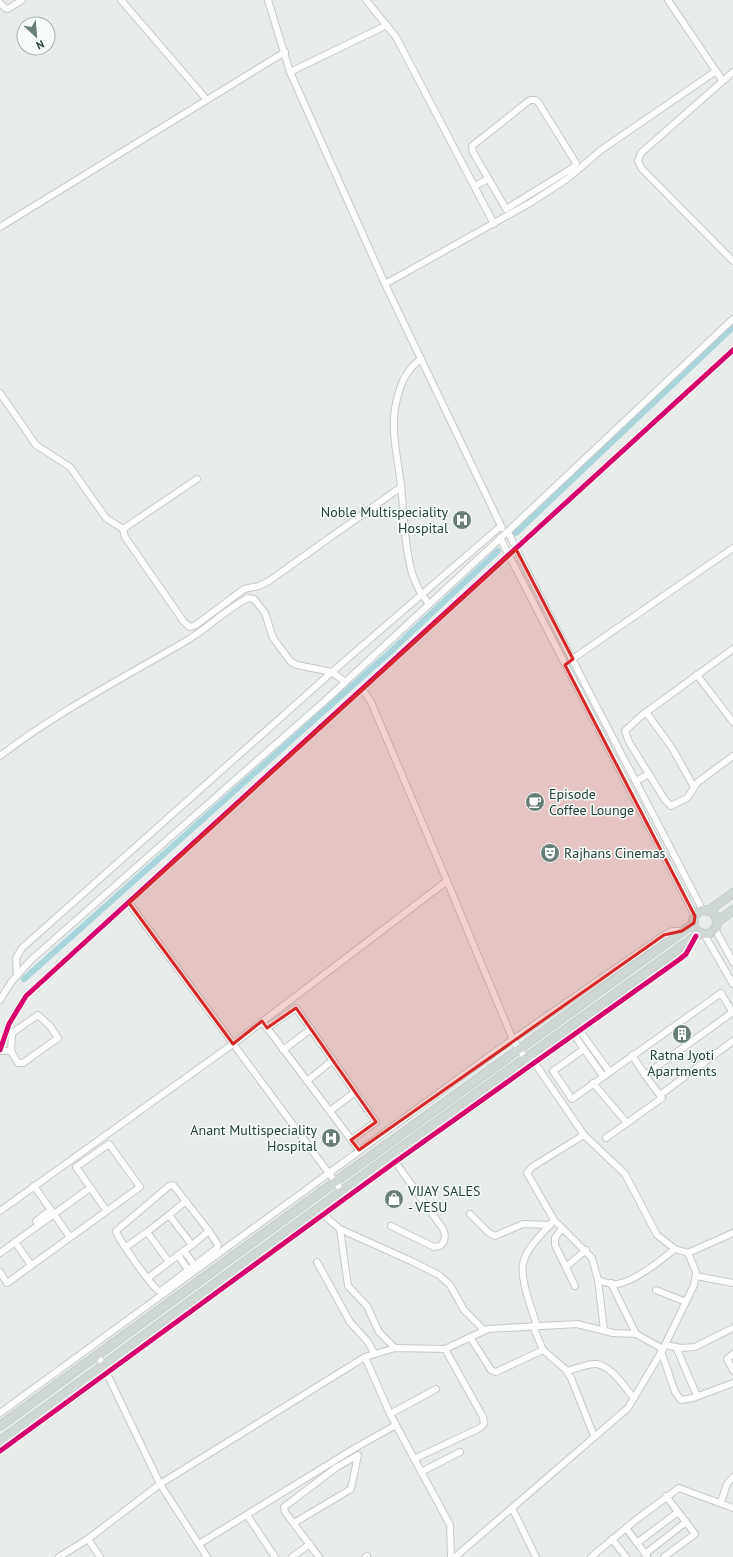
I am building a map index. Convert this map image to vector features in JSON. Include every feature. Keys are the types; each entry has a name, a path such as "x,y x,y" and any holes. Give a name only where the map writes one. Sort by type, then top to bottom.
{"main road":[{"path":"0,1426 682,931 706,911 733,893"},
{"path":"0,1441 103,1364 320,1212 342,1191 393,1159 700,934 716,925 733,910"},
{"path":"706,911 715,915 716,925"},
{"path":"695,920 700,934"}],"street":[{"path":"0,3 8,9 22,0"},
{"path":"121,0 207,100"},
{"path":"268,0 290,72 385,284 501,526 509,555 695,920"},
{"path":"366,0 388,25 400,43 494,224"},
{"path":"668,0 722,80"},
{"path":"290,72 388,25"},
{"path":"0,227 285,52"},
{"path":"385,284 494,224 537,195 574,166 576,163 535,100 530,100 474,143 473,152 506,209 537,195 567,178 601,150 716,71"},
{"path":"733,72 722,80 641,153 638,161 642,169 733,261"},
{"path":"474,186 488,179"},
{"path":"0,1000 17,976 31,960 345,682 504,535 733,319"},
{"path":"11,1051 0,1050 9,1024 26,996 363,690 733,350"},
{"path":"421,359 410,367 404,376 395,410 395,425 407,546 412,572 421,595 429,604"},
{"path":"0,393 36,444 70,467 106,518 123,529 125,537 184,622 190,627 244,589 259,586 269,581 401,487"},
{"path":"123,529 197,479"},
{"path":"17,976 16,958 22,948 332,672 501,526"},
{"path":"504,535 516,549 636,781 706,911"},
{"path":"565,665 733,548"},
{"path":"0,756 19,742 102,689 192,638 248,598 256,601 265,613 273,638 291,662 297,665 332,672 345,682"},
{"path":"733,648 627,726 625,730 629,742 650,774 664,800 671,806 687,798 694,787 733,756"},
{"path":"697,675 733,722"},
{"path":"363,690 371,702 513,1040 519,1049 530,1059 584,1135 621,1168 654,1231 662,1239 675,1249 688,1253 733,1233"},
{"path":"646,712 672,748 694,787"},
{"path":"631,770 642,763"},
{"path":"636,781 650,774"},
{"path":"0,1211 233,1044 447,881"},
{"path":"128,903 342,1191"},
{"path":"716,925 733,962"},
{"path":"195,1267 513,1040 664,935 672,931 682,931"},
{"path":"530,1059 580,1031 683,956 700,934 733,984"},
{"path":"584,1049 553,1071 572,1099 609,1071 721,994 733,1012 645,1075"},
{"path":"267,1028 296,1008 376,1122 351,1140"},
{"path":"38,1015 50,1026 58,1038 23,1063 18,1063 11,1051 12,1033 38,1015"},
{"path":"262,1021 359,1150"},
{"path":"283,1050 311,1029"},
{"path":"580,1031 609,1071"},
{"path":"574,1035 603,1076"},
{"path":"660,1095 733,1041"},
{"path":"606,1138 662,1098 632,1055"},
{"path":"307,1081 333,1060"},
{"path":"593,1083 627,1123"},
{"path":"330,1111 355,1092"},
{"path":"584,1135 532,1167 527,1173 552,1222 562,1228 586,1250 592,1258 598,1280 604,1330"},
{"path":"0,1272 7,1282 140,1187 109,1144 76,1167 106,1210"},
{"path":"0,1451 107,1373 320,1212 393,1159 446,1236 440,1246 434,1247 392,1226"},
{"path":"0,1413 189,1272 216,1249 218,1245 209,1231 177,1188 173,1185 169,1186 116,1231 156,1289 162,1290 189,1272"},
{"path":"34,1186 70,1237"},
{"path":"0,1249 52,1212 90,1188"},
{"path":"126,1247 186,1200"},
{"path":"0,1253 52,1212"},
{"path":"320,1212 340,1229 411,1260 439,1275 450,1285 464,1310 484,1330"},
{"path":"169,1214 192,1245"},
{"path":"470,1214 486,1231 495,1236 523,1224 552,1222"},
{"path":"552,1222 527,1253 523,1264 523,1278 535,1326 543,1350 567,1371 573,1382 594,1436"},
{"path":"562,1228 554,1241 567,1266 575,1286"},
{"path":"340,1229 348,1286 366,1306 379,1332 395,1348"},
{"path":"148,1278 209,1231"},
{"path":"147,1232 169,1262"},
{"path":"15,1242 31,1265"},
{"path":"598,1280 611,1283 621,1283 639,1274 675,1249"},
{"path":"567,1266 586,1250"},
{"path":"184,1251 195,1267"},
{"path":"454,1557 594,1436 622,1415 634,1398 663,1348 686,1302 696,1276 688,1253"},
{"path":"178,1255 189,1272"},
{"path":"317,1262 350,1322 368,1342 374,1353"},
{"path":"696,1276 733,1283"},
{"path":"611,1283 636,1334"},
{"path":"656,1290 686,1302"},
{"path":"59,1557 88,1539 160,1484 365,1357 374,1353 395,1348 445,1349 484,1330 577,1324 617,1334 636,1334 663,1348 695,1347 733,1328"},
{"path":"470,1337 491,1370 496,1372 543,1350"},
{"path":"676,1347 697,1396"},
{"path":"663,1348 677,1397 684,1401 733,1382"},
{"path":"414,1459 480,1428 484,1424 483,1417 445,1349"},
{"path":"733,1354 727,1359 733,1370"},
{"path":"98,1355 160,1484 207,1557"},
{"path":"365,1357 390,1414 450,1525 451,1557"},
{"path":"567,1371 593,1364 600,1365 615,1376 634,1398"},
{"path":"390,1414 436,1389"},
{"path":"199,1544 396,1425"},
{"path":"421,1472 460,1452"},
{"path":"294,1523 351,1489 358,1455 337,1467 288,1502 284,1507 285,1512 319,1557"},
{"path":"721,1502 727,1484 733,1477"},
{"path":"591,1557 666,1496 679,1488 721,1502 733,1508"},
{"path":"283,1492 288,1502"},
{"path":"664,1557 695,1534 666,1496"},
{"path":"512,1508 536,1557"},
{"path":"637,1543 678,1512"},
{"path":"247,1515 274,1557"},
{"path":"626,1528 646,1555 686,1522"},
{"path":"88,1539 100,1557"},
{"path":"612,1539 626,1557"},
{"path":"292,1557 310,1544"}],"highlighted area":[{"path":"516,549 573,659 565,665 695,916 694,923 682,931 664,935 359,1150 351,1140 376,1122 296,1008 267,1028 262,1021 233,1044 129,903"}],"waterway":[{"path":"516,533 733,327"},
{"path":"24,979 389,653 498,551"}],"cycle path":[{"path":"0,1050 9,1024 26,996 733,350"},
{"path":"0,1451 395,1162 680,959 686,954 696,936"}],"place":[{"name":"Noble Multispeciality Hospital","path":"462,520"},
{"name":"Episode Coffee Lounge","path":"535,802"},
{"name":"Rajhans Cinemas","path":"550,853"},
{"name":"Ratna Jyoti Apartments","path":"682,1034"},
{"name":"Anant Multispeciality Hospital","path":"331,1138"},
{"name":"VIJAY SALES - VESU","path":"394,1199"}]}
